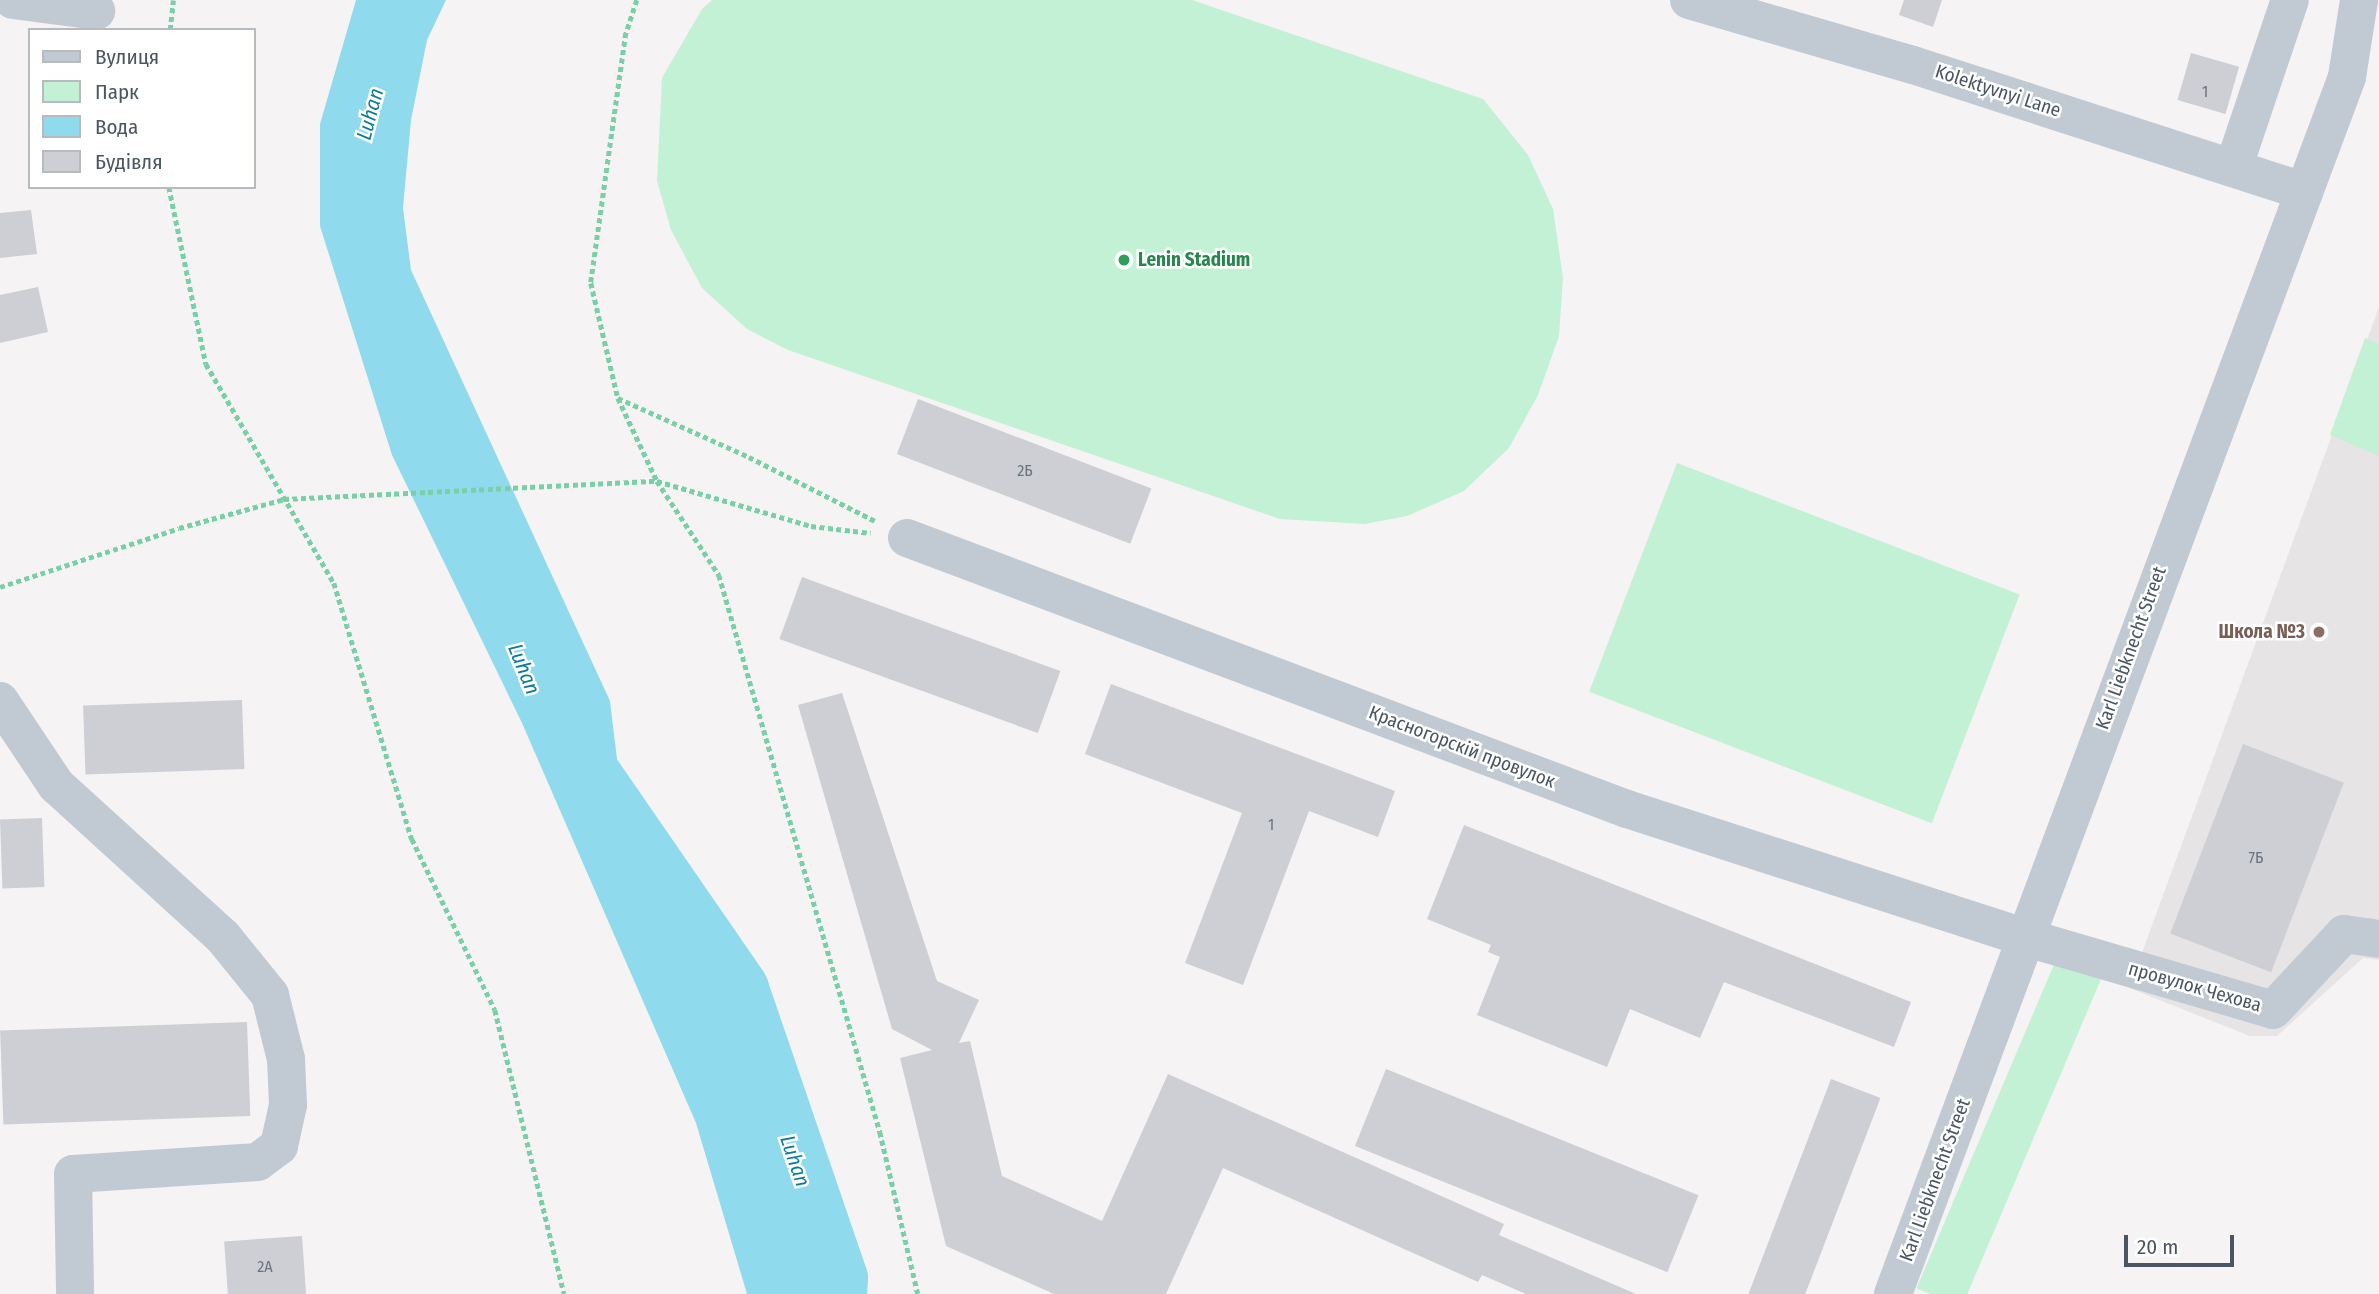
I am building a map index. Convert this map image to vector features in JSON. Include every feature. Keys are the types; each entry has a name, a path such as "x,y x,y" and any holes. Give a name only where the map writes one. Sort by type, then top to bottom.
{"street":[{"path":"13,0 96,12"},
{"name":"Kolektyvnyi Lane","path":"1689,0 1913,65 2234,166 2304,191"},
{"path":"2234,166 2290,0"},
{"name":"Karl Liebknecht Street","path":"1893,1294 2304,191 2363,80 2359,0"},
{"name":"Красногорскій провулок","path":"907,538 1627,809 2024,937"},
{"path":"0,701 56,785 223,937 270,995 286,1059 288,1105 279,1146 258,1162 73,1174 75,1294"},
{"name":"провулок Чехова","path":"2024,937 2273,1010 2344,934 2379,939"}],"path":[{"path":"170,28 173,0"},
{"path":"637,0 626,33 591,283 618,398 657,481 719,575 880,1132 918,1294"},
{"path":"169,189 206,364 334,583 412,839 495,1010 564,1294"},
{"path":"618,398 749,457 907,538"},
{"path":"0,587 179,528 284,499 657,481 811,526 907,538"}],"shaded area":[{"name":"Школа №3","path":"2379,307 2379,960 2363,958 2277,1036 2250,1036 2129,988"}],"green space":[{"name":"Lenin Stadium","path":"712,0 1192,0 1483,99 1528,155 1553,209 1563,278 1559,336 1538,395 1509,448 1464,491 1407,516 1365,524 1280,519 788,350 747,329 702,288 671,230 657,181 662,78 702,9"},
{"path":"2365,338 2379,344 2379,456 2330,435"},
{"path":"1677,463 2020,595 1932,823 1589,692"},
{"path":"2058,955 2103,974 1967,1294 1930,1294 1917,1288"}],"water":[{"path":"356,0 446,0 427,40 411,120 403,208 411,270 610,701 624,817 776,1158 804,1294 747,1294 696,1123 522,723 392,455 320,226 320,124"}],"building":[{"path":"1904,0 1942,0 1933,27 1899,15"},
{"path":"2191,53 2239,67 2226,114 2177,100"},
{"path":"31,210 37,254 0,258 0,213"},
{"path":"38,287 48,332 0,343 0,295"},
{"path":"918,399 1151,489 1130,544 897,454"},
{"path":"802,577 1060,671 1038,733 779,639"},
{"path":"1111,684 1395,791 1378,837 1309,811 1243,985 1185,963 1242,813 1085,754"},
{"path":"842,693 937,981 979,1000 959,1043 970,1041 1002,1176 1102,1221 1168,1074 1504,1224 1499,1235 1636,1294 1526,1294 1482,1275 1478,1282 1223,1168 1166,1294 1054,1294 946,1246 900,1058 932,1050 892,1029 798,705"},
{"path":"242,700 244,769 86,775 83,706"},
{"path":"2243,744 2344,783 2271,972 2170,934"},
{"path":"42,818 44,887 2,888 0,819"},
{"path":"1464,825 1911,1002 1894,1047 1724,982 1700,1038 1630,1009 1607,1067 1477,1015 1500,957 1488,952 1491,945 1427,919"},
{"path":"247,1022 250,1116 3,1125 0,1031"},
{"path":"1386,1069 1698,1195 1667,1272 1355,1146"},
{"path":"1831,1079 1880,1098 1805,1294 1748,1294"},
{"path":"302,1236 306,1294 228,1294 224,1241"}],"waterway":[{"name":"Luhan","path":"585,771 736,990 835,1279 834,1294"}],"place":[{"name":"Lenin Stadium","path":"1124,260"},
{"name":"Школа №3","path":"2319,632"}]}
